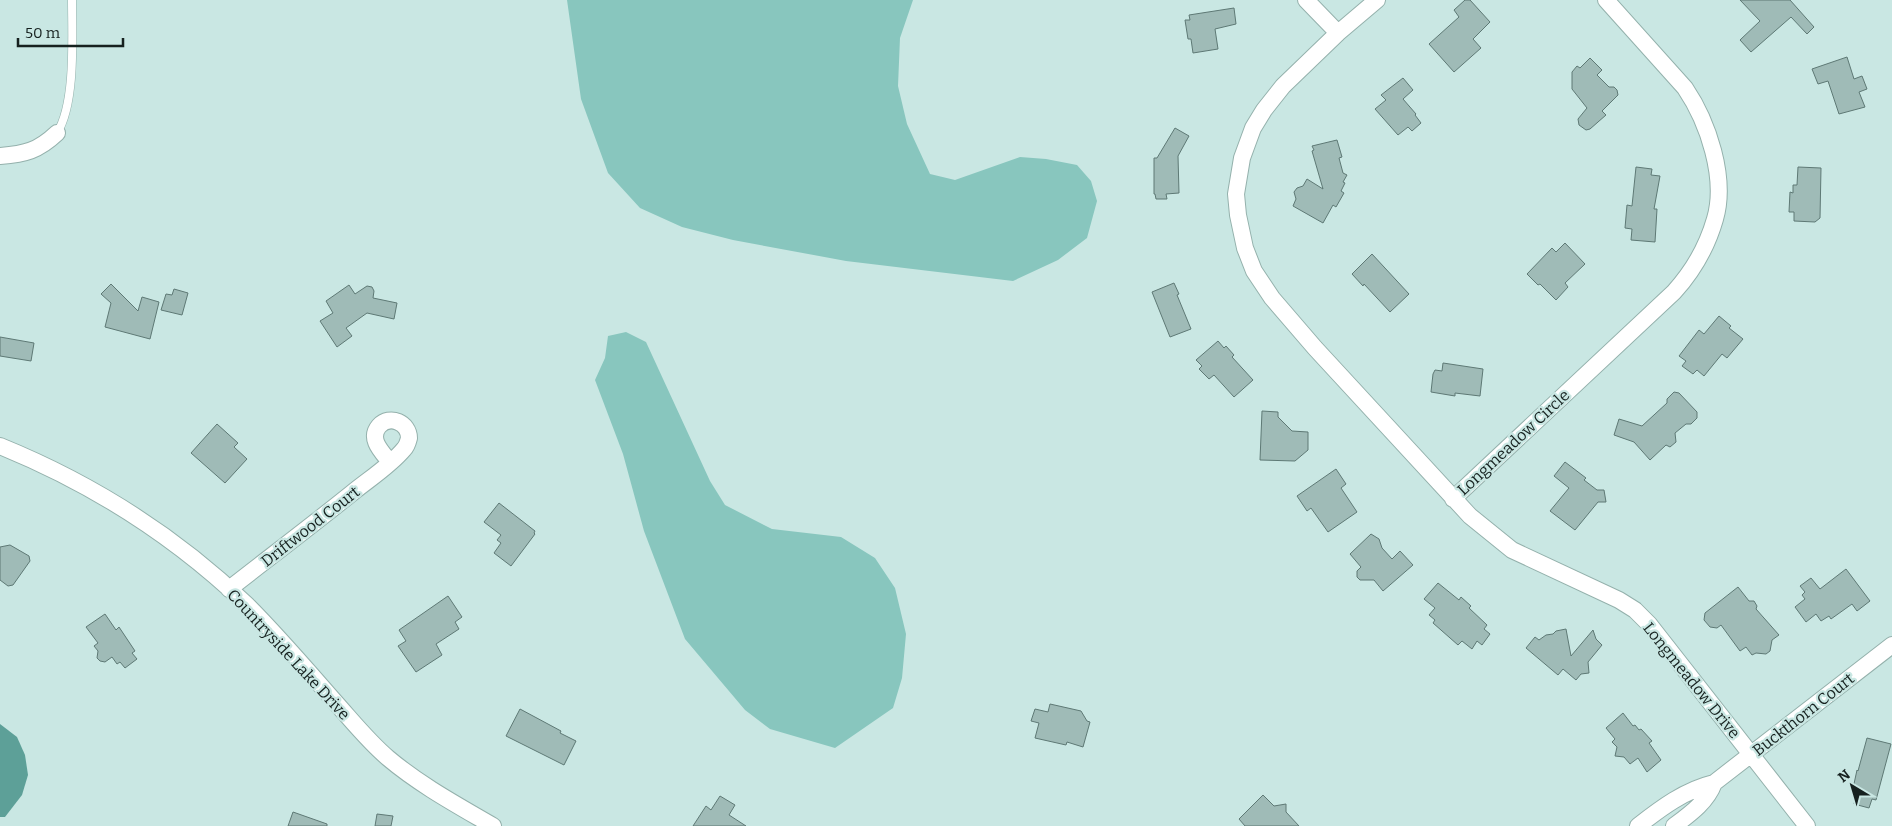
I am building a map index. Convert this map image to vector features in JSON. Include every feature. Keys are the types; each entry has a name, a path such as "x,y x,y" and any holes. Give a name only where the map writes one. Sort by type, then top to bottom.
{"street":[{"path":"1306,0 1338,33"},
{"name":"Longmeadow Circle","path":"1377,0 1338,33 1284,86 1264,110 1253,128 1242,158 1236,194 1238,215 1245,248 1254,271 1272,298 1314,348 1453,498 1674,292 1687,277 1704,250 1716,218 1718,203 1712,145 1695,103 1685,88 1606,0"},
{"path":"0,156 34,150 45,145 57,133"},
{"name":"Countryside Lake Drive","path":"0,446 38,462 75,481 143,521 229,589 282,642 358,728 387,756 432,790 493,826"},
{"name":"Driftwood Court","path":"229,589 390,462"},
{"name":"Longmeadow Drive","path":"1453,498 1488,532 1512,550 1598,589 1635,610 1649,624 1807,826"},
{"name":"Buckthorn Court","path":"1638,826 1658,810 1677,799 1701,786 1714,783 1892,646"},
{"name":"Buckthorn Court","path":"1674,826 1711,793 1714,783"}],"lane":[{"path":"57,133 66,113 71,69 72,0"}],"shaded area":[{"path":"567,0 913,0 900,38 898,86 907,124 930,174 955,180 1020,157 1046,159 1077,165 1091,181 1097,201 1087,238 1058,260 1013,281 846,261 733,240 682,227 640,208 608,173 581,99"},
{"path":"626,332 646,342 710,481 725,505 772,529 841,537 875,558 895,588 906,634 902,678 893,708 835,748 770,729 745,710 685,639 644,531 623,454 595,380 605,358 608,336"},
{"path":"0,724 17,737 25,755 28,775 22,795 5,817 0,817"}],"building":[{"path":"1465,0 1470,0 1490,22 1473,39 1481,48 1454,72 1429,44 1459,17 1454,10"},
{"path":"1740,0 1790,0 1814,27 1807,34 1791,17 1751,52 1740,40 1760,21"},
{"path":"1234,8 1236,24 1215,29 1218,49 1193,53 1191,39 1188,39 1185,20 1190,20 1189,15"},
{"path":"1847,57 1854,79 1862,76 1867,89 1859,92 1865,107 1839,114 1828,81 1818,84 1812,69"},
{"path":"1590,58 1602,70 1597,75 1609,87 1614,87 1618,95 1602,111 1606,115 1590,129 1586,130 1579,125 1578,119 1587,108 1572,89 1572,72 1577,66 1580,68"},
{"path":"1403,78 1413,90 1403,99 1421,123 1412,131 1408,127 1398,135 1375,109 1386,100 1381,95"},
{"path":"1175,128 1189,136 1178,156 1179,193 1166,194 1167,199 1156,199 1154,194 1154,158 1157,158"},
{"path":"1337,140 1342,157 1339,158 1343,173 1347,175 1341,191 1344,193 1336,207 1333,205 1323,223 1293,206 1296,199 1294,192 1297,188 1303,186 1307,179 1323,189 1312,146"},
{"path":"1636,167 1652,169 1651,175 1660,176 1654,209 1657,209 1655,242 1631,240 1632,229 1625,228 1627,205 1632,206"},
{"path":"1798,167 1821,168 1820,218 1815,222 1794,221 1794,212 1789,212 1790,192 1793,193 1793,185 1797,185"},
{"path":"1565,243 1585,264 1565,283 1568,287 1556,300 1527,274 1552,248 1556,252"},
{"path":"1372,254 1409,294 1390,312 1352,274"},
{"path":"1174,283 1191,329 1170,337 1152,292"},
{"path":"111,284 138,311 142,297 159,302 150,339 105,327 111,303 101,294"},
{"path":"349,285 355,294 367,286 372,287 374,291 373,298 397,303 394,319 367,313 346,328 352,336 337,347 320,321 333,313 326,301"},
{"path":"174,289 188,293 182,315 161,310 166,294 172,295"},
{"path":"1719,316 1731,326 1729,328 1743,339 1727,358 1722,354 1704,376 1697,370 1693,374 1682,366 1686,361 1679,356 1699,330 1704,334"},
{"path":"0,337 34,343 31,361 0,356"},
{"path":"1218,341 1224,348 1226,346 1234,355 1232,357 1253,380 1234,397 1214,375 1209,379 1199,369 1202,366 1196,360"},
{"path":"1443,363 1483,369 1480,396 1455,393 1455,396 1431,392 1433,374 1435,370 1442,371"},
{"path":"1674,392 1679,393 1697,412 1697,418 1691,424 1686,424 1675,433 1676,442 1670,447 1666,445 1650,460 1634,442 1614,435 1619,419 1642,426 1667,403 1667,399"},
{"path":"1262,411 1278,412 1278,417 1292,431 1308,432 1308,450 1295,461 1260,460"},
{"path":"217,424 238,443 234,447 247,459 225,483 191,453"},
{"path":"1565,462 1586,478 1584,480 1597,490 1604,490 1606,502 1598,502 1575,530 1550,511 1569,488 1554,476"},
{"path":"1336,469 1346,484 1341,488 1357,512 1328,532 1311,508 1307,511 1297,496"},
{"path":"499,503 535,531 535,534 511,566 494,553 501,543 497,540 501,535 484,522"},
{"path":"1371,534 1379,539 1382,548 1392,559 1400,551 1413,565 1383,591 1374,580 1360,580 1357,577 1357,571 1361,567 1350,554"},
{"path":"10,545 29,556 30,561 13,585 8,586 0,580 0,547"},
{"path":"1846,569 1870,601 1857,611 1852,604 1831,619 1829,616 1821,621 1816,614 1806,622 1795,607 1805,599 1802,595 1805,592 1800,586 1811,578 1820,589"},
{"path":"1438,583 1459,600 1461,597 1471,606 1469,608 1487,625 1484,629 1490,634 1482,645 1477,641 1472,649 1462,641 1458,645 1433,623 1435,620 1429,615 1435,608 1424,599"},
{"path":"1738,587 1749,601 1754,601 1757,606 1756,609 1779,635 1772,640 1770,651 1766,654 1756,653 1752,655 1746,647 1740,651 1721,625 1717,628 1710,627 1704,620 1705,613"},
{"path":"448,596 462,617 455,622 459,629 436,644 442,655 416,672 398,646 406,641 399,630"},
{"path":"105,614 116,630 119,627 135,651 132,653 137,659 125,668 120,662 117,664 112,657 105,662 97,658 98,651 94,646 98,643 86,627"},
{"path":"1566,629 1571,656 1593,630 1596,639 1602,645 1588,662 1589,673 1581,674 1576,680 1563,669 1558,675 1526,648 1535,637 1539,640 1546,635"},
{"path":"1050,704 1081,711 1087,721 1090,722 1083,747 1067,742 1066,745 1035,738 1039,723 1031,721 1035,709 1048,712"},
{"path":"520,709 576,741 564,765 506,736"},
{"path":"1623,713 1633,726 1635,725 1639,730 1641,729 1652,741 1649,743 1661,760 1647,772 1638,758 1630,764 1624,757 1615,756 1617,747 1612,742 1615,739 1606,728"},
{"path":"1867,738 1891,744 1876,800 1872,799 1869,808 1854,804 1856,794 1852,793"},
{"path":"1263,795 1274,806 1286,804 1286,812 1299,826 1245,826 1239,819"},
{"path":"720,796 735,805 729,815 746,826 693,826 706,806 711,810"},
{"path":"293,812 327,824 327,826 288,826"},
{"path":"377,814 393,816 391,826 375,826"}]}
